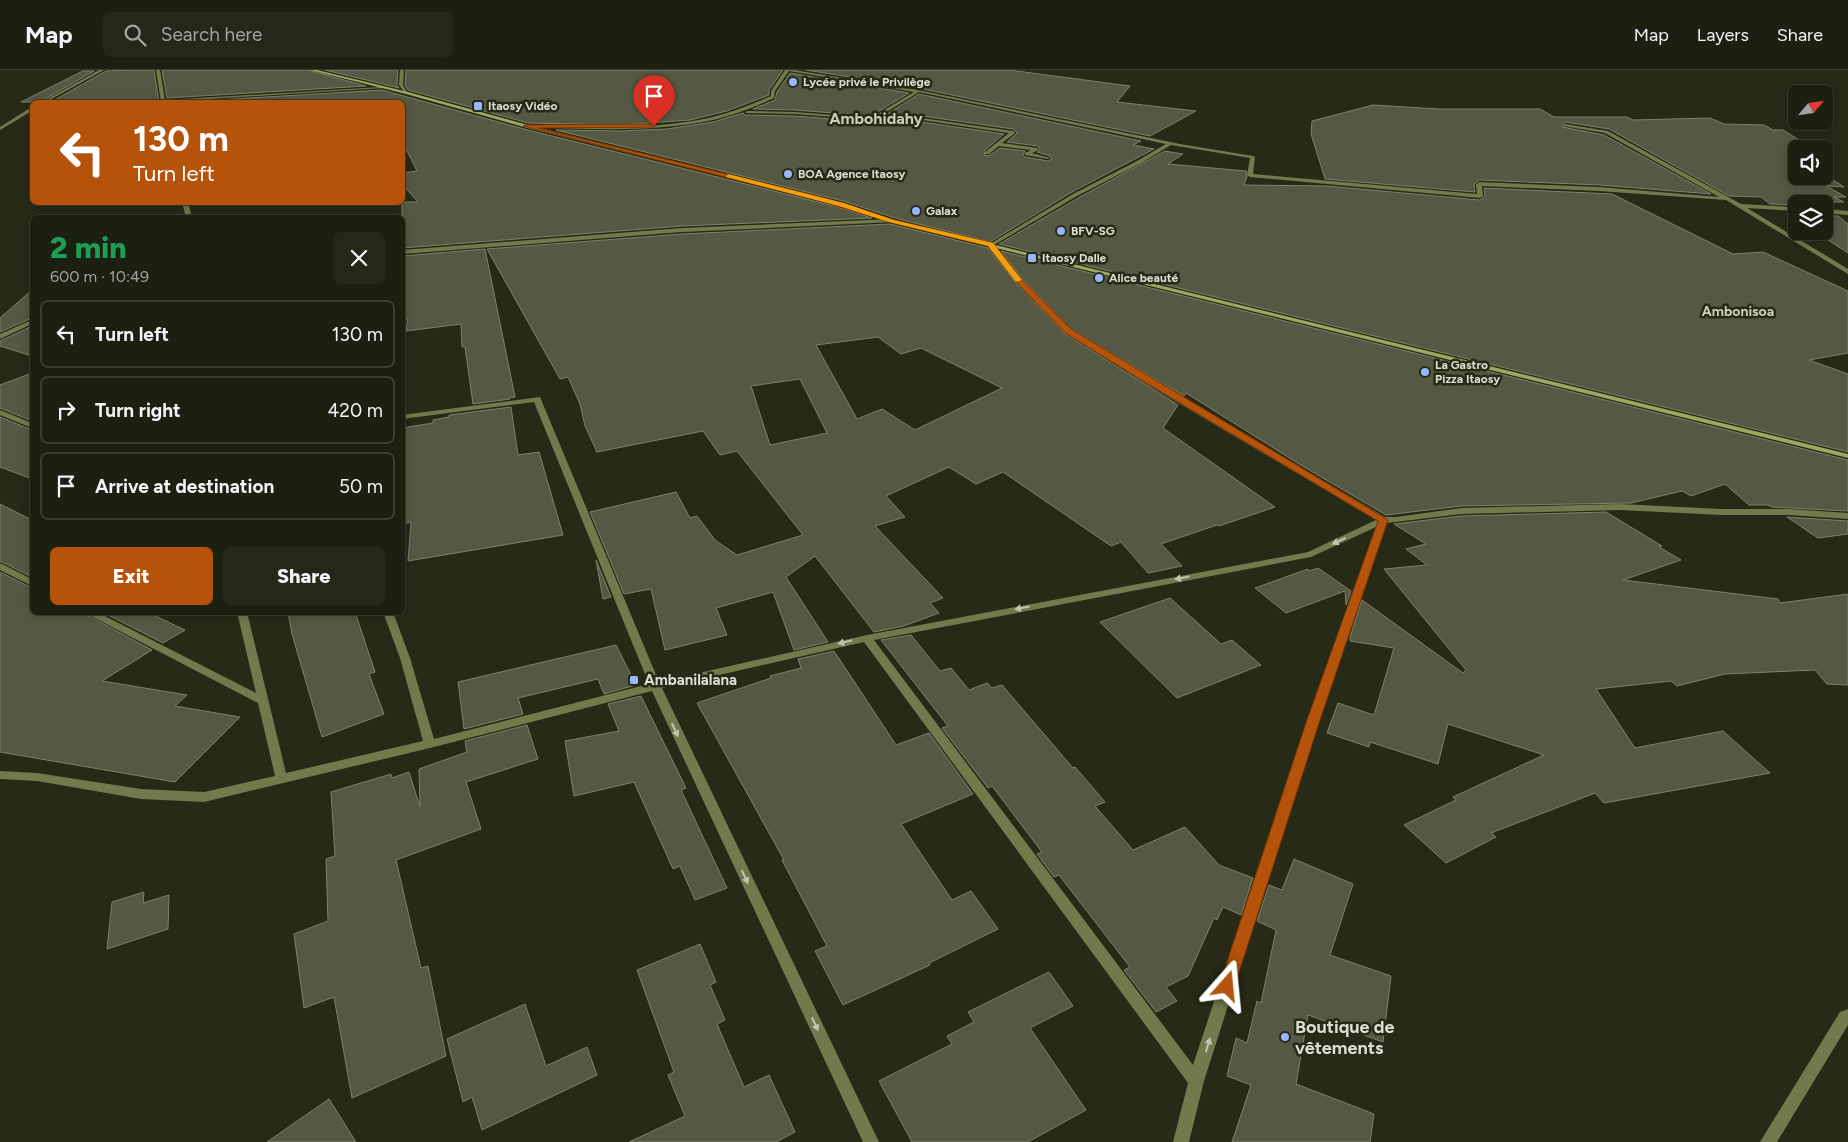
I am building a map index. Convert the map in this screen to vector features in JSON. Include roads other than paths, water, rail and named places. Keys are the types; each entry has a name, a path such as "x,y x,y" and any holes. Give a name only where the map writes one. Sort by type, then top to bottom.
{"street":[{"path":"48,100 102,70"},
{"path":"158,70 163,100"},
{"path":"312,70 407,93 526,126 841,204 892,221 1848,456"},
{"path":"402,70 401,85 407,93"},
{"path":"741,112 773,97 773,90 787,70 847,78 918,91 1170,143 1253,157 1250,175 1480,196 1479,184 1581,188 1728,199"},
{"path":"194,100 381,88"},
{"path":"872,119 918,91"},
{"path":"0,128 30,110"},
{"path":"526,126 610,127 682,124 741,112 795,113 872,119 922,119 1012,132 987,153"},
{"path":"1565,125 1606,132 1728,199 1848,272"},
{"path":"991,245 1075,195 1139,162 1170,143"},
{"path":"997,144 1036,149 1027,154 1048,158"},
{"path":"1740,206 1788,209"},
{"path":"1833,212 1848,213"},
{"path":"405,252 682,230 892,221"},
{"path":"991,245 1020,282 1068,331 1141,377 1383,520"},
{"path":"0,337 30,324"},
{"path":"405,417 537,399 655,686 871,1142"},
{"path":"0,412 30,425"},
{"path":"0,775 36,777 141,794 204,797 281,777 430,744 655,686 867,638 1311,554 1383,520 1461,511 1620,507 1722,512 1789,512 1848,516"},
{"path":"1181,1142 1196,1081 1313,720 1383,520"},
{"path":"0,566 30,582"},
{"path":"94,615 263,701"},
{"path":"243,615 281,777"},
{"path":"389,615 405,658 430,744"},
{"path":"867,638 1196,1081"},
{"path":"1768,1142 1847,1017"}],"place":[{"name":"Lycée privé le Privilège","path":"793,82"},
{"name":"Itaosy Vidéo","path":"478,106"},
{"name":"BOA Agence Itaosy","path":"788,174"},
{"name":"Galax","path":"916,211"},
{"name":"BFV-SG","path":"1061,231"},
{"name":"Itaosy Dalle","path":"1032,258"},
{"name":"Alice beauté","path":"1099,278"},
{"name":"La Gastro Pizza Itaosy","path":"1425,372"},
{"name":"Ambanilalana","path":"634,680"},
{"name":"Boutique de vêtements","path":"1285,1037"}],"district":[{"name":"Ambohidahy","path":"876,118"},
{"name":"Ambonisoa","path":"1738,311"}]}
